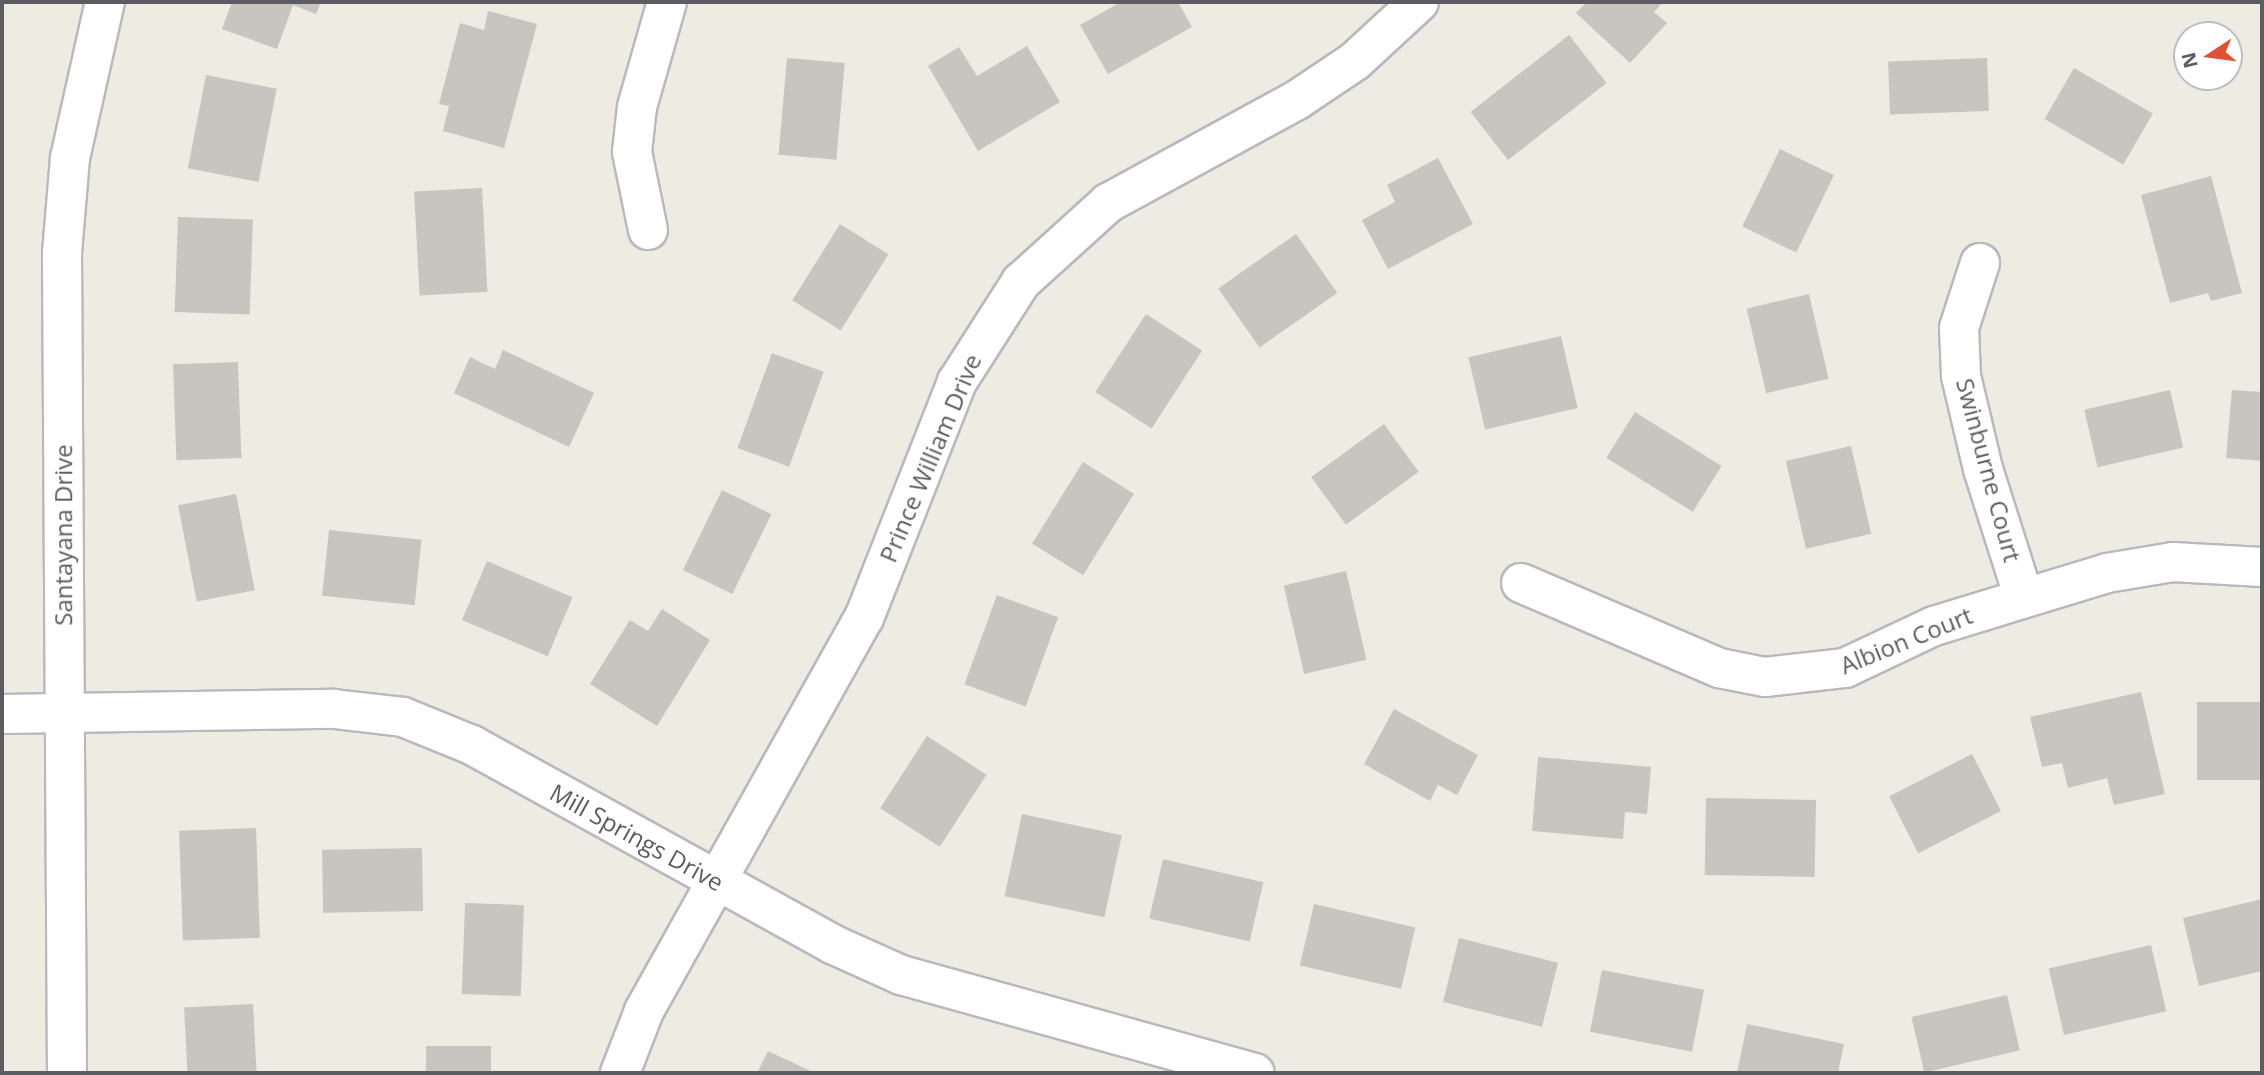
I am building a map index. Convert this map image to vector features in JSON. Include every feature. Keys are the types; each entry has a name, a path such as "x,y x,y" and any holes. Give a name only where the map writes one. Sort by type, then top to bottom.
{"street":[{"name":"Santayana Drive","path":"66,1073 62,253 70,158 105,2"},
{"path":"648,230 632,152 637,107 667,2"},
{"name":"Prince William Drive","path":"620,1073 644,1011 864,618 957,382 1021,282 1108,203 1297,100 1355,61 1419,2"},
{"name":"Swinburne Court","path":"1980,264 1959,328 1961,376 1983,469 2024,595"},
{"name":"Albion Court","path":"1521,583 1719,668 1765,677 1845,668 1934,626 2024,595 2173,562 2262,567"},
{"name":"Mill Springs Drive","path":"2,714 334,709 403,718 472,745 832,944 940,990 1255,1073"}],"building":[{"path":"232,2 321,2 316,14 293,5 277,49 222,29"},
{"path":"1121,2 1178,2 1192,27 1108,74 1080,25"},
{"path":"1587,2 1663,2 1654,12 1667,23 1630,63 1576,13"},
{"path":"488,11 537,24 504,148 443,131 449,106 439,104 460,23 484,30"},
{"path":"1569,35 1607,83 1508,160 1470,112"},
{"path":"1027,46 1060,102 978,151 928,66 959,47 977,76"},
{"path":"787,58 845,63 836,160 779,155"},
{"path":"1987,58 1989,111 1890,114 1888,61"},
{"path":"2074,68 2153,114 2123,165 2044,119"},
{"path":"206,75 277,89 259,182 188,168"},
{"path":"1780,149 1834,175 1796,253 1742,226"},
{"path":"1438,158 1473,224 1388,269 1362,220 1395,202 1387,185"},
{"path":"2211,176 2242,293 2211,301 2208,293 2170,303 2141,195"},
{"path":"482,188 487,292 420,295 414,192"},
{"path":"178,217 253,220 250,315 175,312"},
{"path":"840,224 888,254 841,331 792,300"},
{"path":"1296,234 1337,293 1259,347 1218,288"},
{"path":"1809,294 1829,379 1766,393 1747,308"},
{"path":"1146,314 1202,350 1152,428 1095,392"},
{"path":"1561,336 1578,408 1485,429 1468,357"},
{"path":"503,350 594,393 569,447 454,393 470,357 495,369"},
{"path":"772,353 824,372 789,467 737,448"},
{"path":"238,362 241,458 176,460 173,364"},
{"path":"2170,390 2183,447 2098,467 2084,410"},
{"path":"2232,390 2262,392 2262,461 2226,458"},
{"path":"1635,412 1722,466 1693,512 1606,458"},
{"path":"1384,424 1419,472 1346,525 1311,477"},
{"path":"1851,446 1871,534 1806,549 1786,461"},
{"path":"1083,462 1134,494 1083,575 1032,543"},
{"path":"722,490 771,514 732,594 683,570"},
{"path":"236,494 255,590 197,601 178,505"},
{"path":"329,530 421,540 415,605 322,596"},
{"path":"487,561 573,597 548,656 462,620"},
{"path":"1346,571 1366,660 1304,674 1284,585"},
{"path":"997,595 1058,617 1026,707 965,684"},
{"path":"662,609 710,640 657,726 590,684 630,620 648,631"},
{"path":"2141,692 2165,794 2114,805 2107,778 2068,788 2062,763 2042,767 2030,717"},
{"path":"2197,702 2262,702 2262,780 2197,780"},
{"path":"1394,709 1478,755 1457,795 1438,785 1430,801 1364,764"},
{"path":"927,736 987,775 940,847 880,808"},
{"path":"1972,754 2001,811 1918,853 1889,796"},
{"path":"1538,757 1651,767 1647,814 1625,812 1623,839 1532,831"},
{"path":"1706,798 1816,800 1815,877 1705,875"},
{"path":"1022,814 1122,835 1104,917 1005,896"},
{"path":"256,828 260,938 183,941 179,831"},
{"path":"422,848 423,911 323,913 322,850"},
{"path":"1163,859 1263,882 1250,942 1149,918"},
{"path":"2262,899 2262,971 2199,986 2183,918"},
{"path":"465,903 524,905 521,996 462,994"},
{"path":"1314,904 1415,927 1401,989 1300,965"},
{"path":"1459,938 1558,963 1542,1027 1443,1002"},
{"path":"2151,945 2166,1011 2064,1035 2049,969"},
{"path":"1602,970 1704,990 1692,1052 1590,1032"},
{"path":"2007,995 2020,1051 1924,1073 1912,1017"},
{"path":"253,1004 257,1073 188,1073 184,1008"},
{"path":"1747,1024 1844,1044 1838,1073 1737,1073"},
{"path":"426,1046 491,1046 491,1073 426,1073"},
{"path":"768,1051 815,1073 757,1073"}]}
